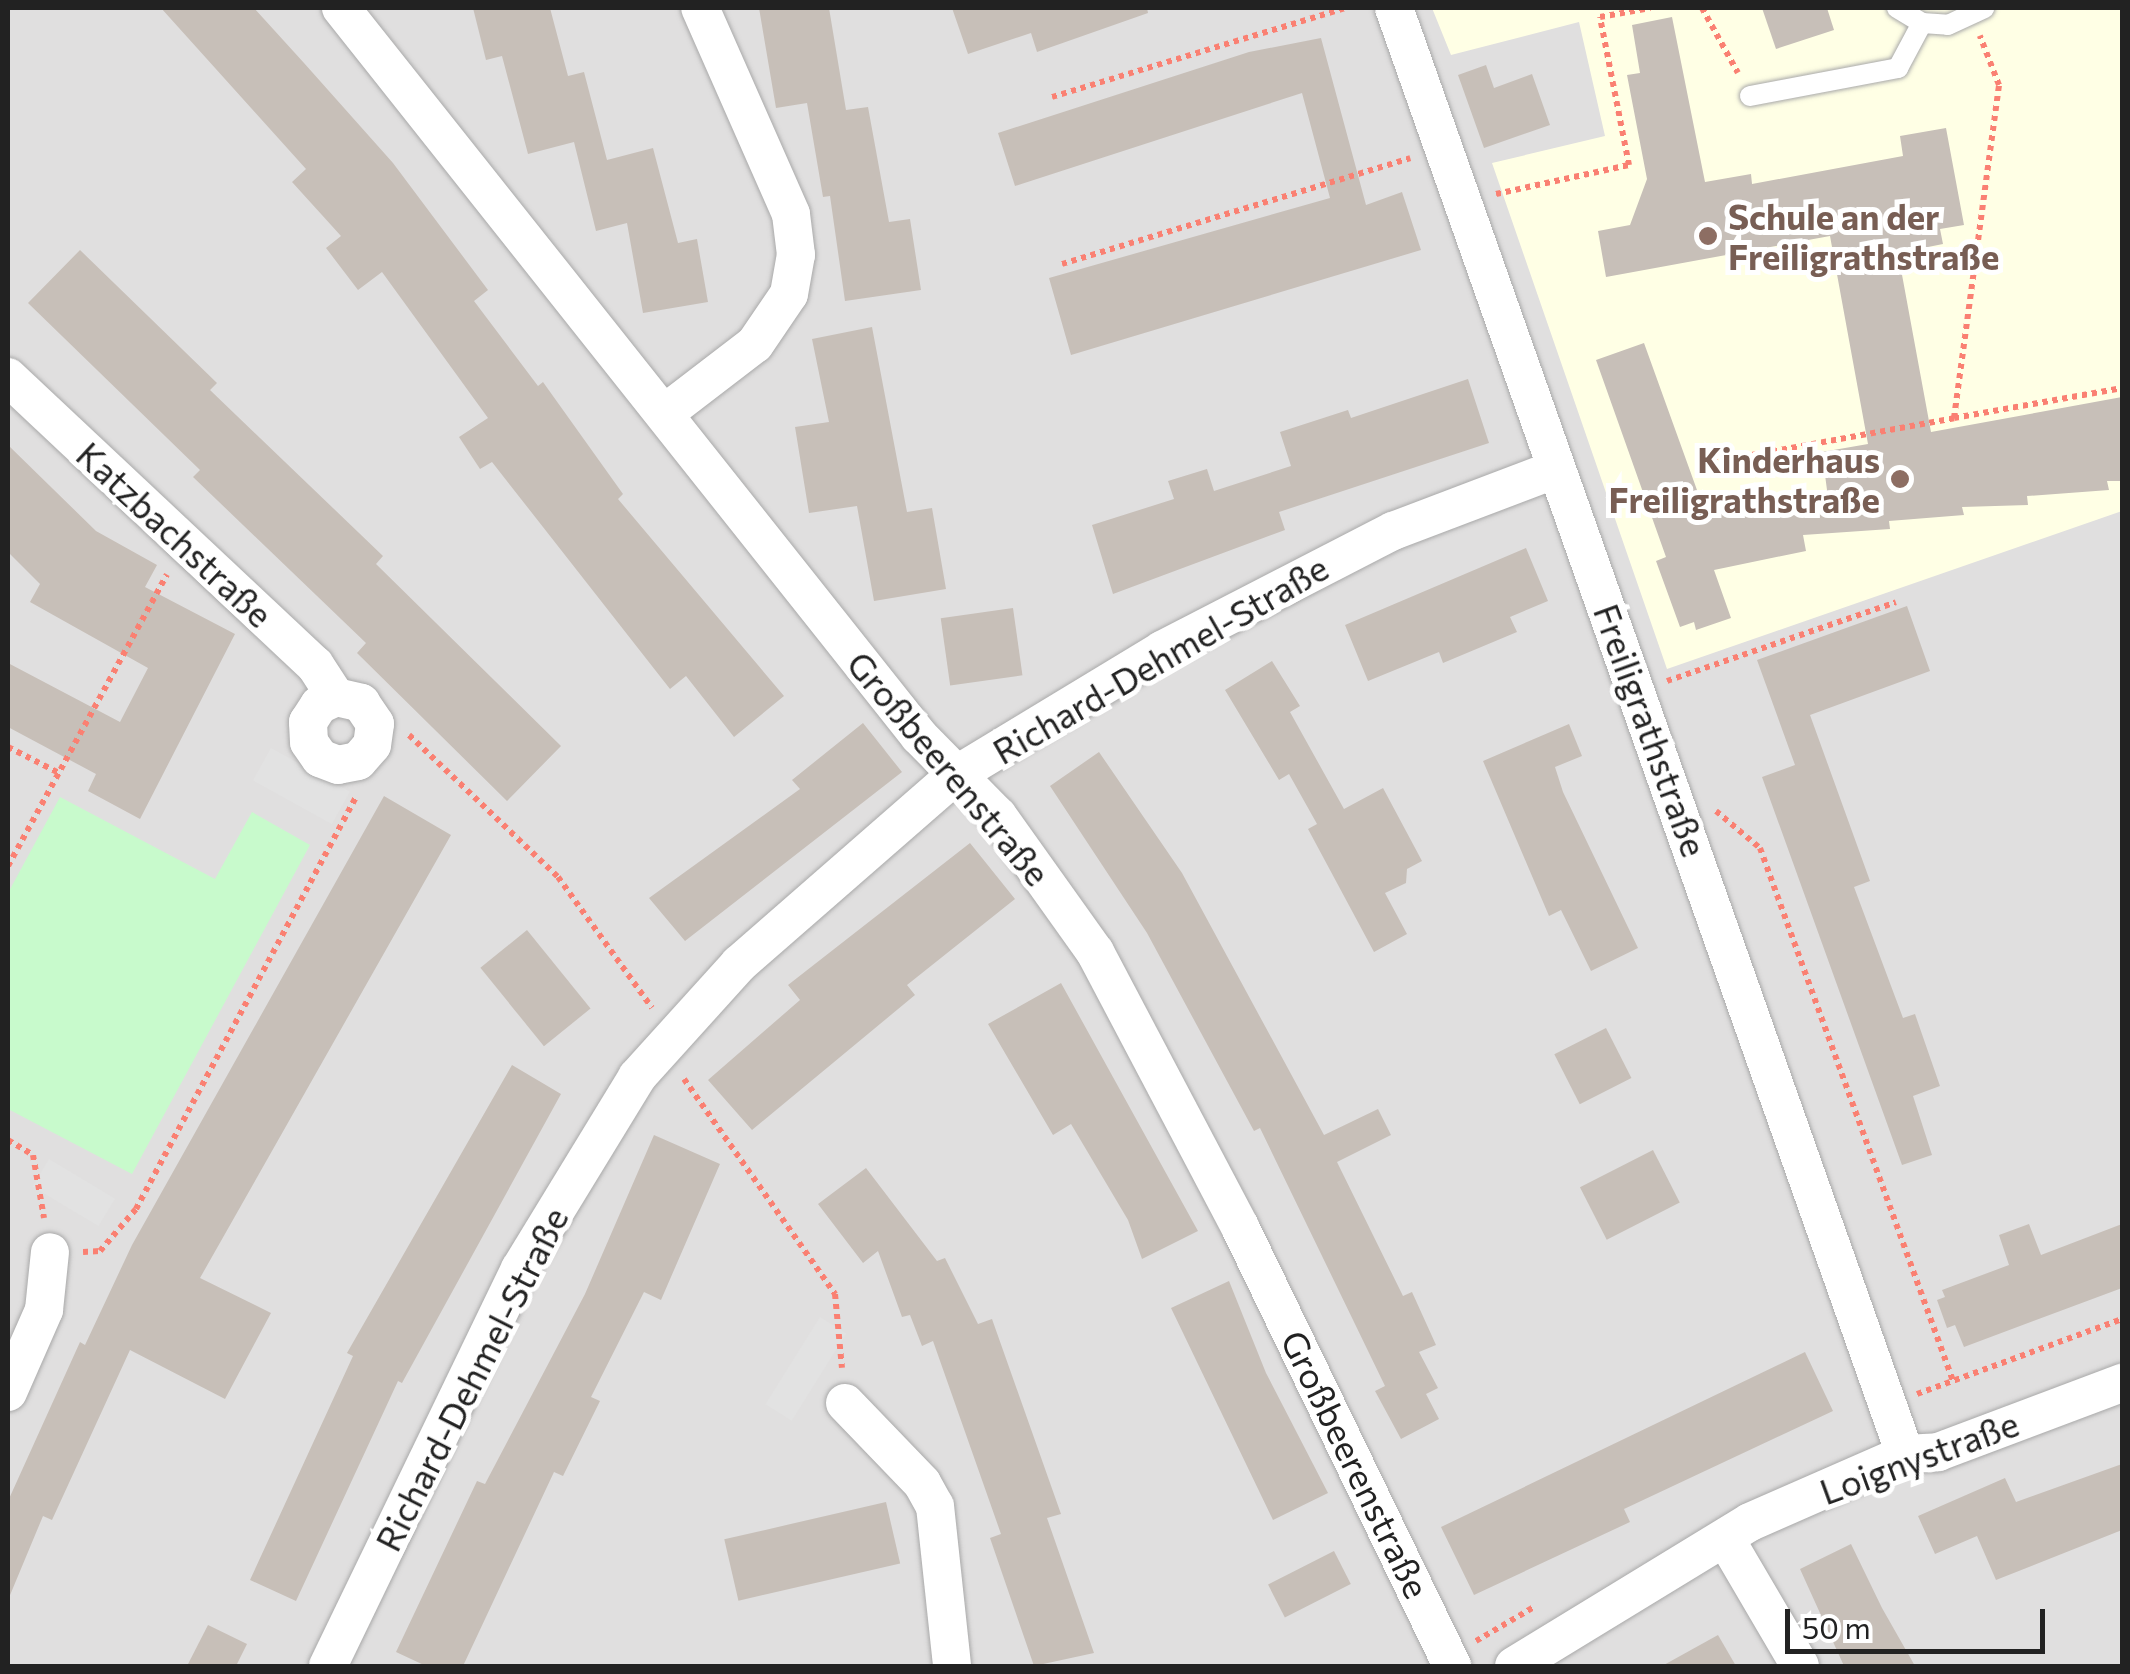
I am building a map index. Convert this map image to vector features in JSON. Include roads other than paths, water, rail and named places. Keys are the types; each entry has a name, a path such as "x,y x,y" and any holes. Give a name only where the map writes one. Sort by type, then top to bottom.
{"street":[{"name":"Großbeerenstraße","path":"341,8 956,775 998,816 1096,952 1240,1227 1452,1666"},
{"path":"664,414 755,344 788,294 796,256 791,214 700,8"},
{"name":"Freiligrathstraße","path":"1394,8 1459,202 1638,691 1905,1454"},
{"name":"Katzbachstraße","path":"8,377 315,665 336,697 361,703 375,724 372,746 358,761 338,765 320,758 309,742 313,714 336,697"},
{"name":"Richard-Dehmel-Straße","path":"328,1666 520,1269 667,1039 739,964 956,775 1283,585 1393,531 1556,469"},
{"path":"8,1392 44,1310 50,1252"},
{"name":"Loignystraße","path":"1514,1666 1725,1538 1905,1454 1938,1452 2122,1383"},
{"path":"845,1403 922,1483 935,1506 952,1666"},
{"path":"1725,1538 1800,1666"}],"lane":[{"path":"1897,8 1922,23 1948,25 1978,13"},
{"path":"1750,96 1898,68 1922,23"}],"place":[{"name":"Schule an der Freiligrathstraße","path":"1708,236"},
{"name":"Kinderhaus Freiligrathstraße","path":"1900,479"}]}
